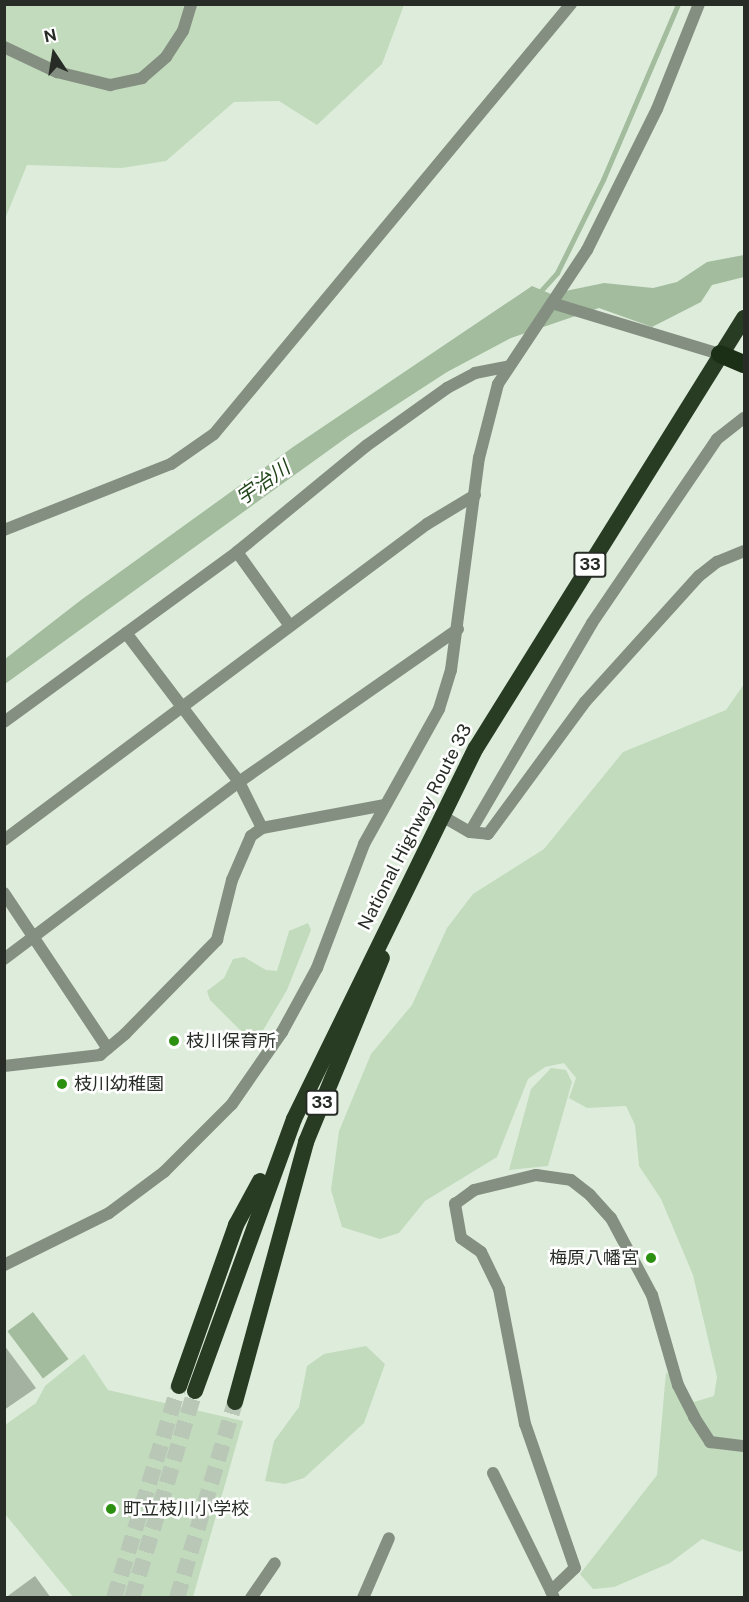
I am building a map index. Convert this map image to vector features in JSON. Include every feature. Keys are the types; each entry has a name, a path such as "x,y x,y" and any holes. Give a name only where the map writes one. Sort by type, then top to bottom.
{"highway":[{"name":"National Highway Route 33","path":"195,1391 294,1119 442,816 525,663 744,318"},
{"path":"720,354 744,364"},
{"name":"33","path":"235,1402 306,1142 442,816"},
{"name":"33","path":"179,1386 236,1225 294,1119"}],"street":[{"path":"4,47 57,72 110,85 142,78 166,57 183,31 191,4"},
{"path":"4,530 171,464 214,434 571,4"},
{"path":"4,1265 109,1213 194,1147 232,1104 282,1032 317,968 364,844 439,709 458,629 484,427 507,367 555,304 657,109 696,5"},
{"path":"555,304 720,354"},
{"path":"4,722 237,552 366,446 447,388 475,373 507,367"},
{"path":"470,832 592,623 717,439 744,418"},
{"path":"4,840 426,524 475,495"},
{"path":"442,816 470,832 488,834 585,702 699,576 717,562 744,551"},
{"path":"237,552 290,626"},
{"path":"4,959 239,782 458,629"},
{"path":"126,633 239,782 262,828"},
{"path":"4,1066 100,1055 108,1049 217,940 243,853 251,836 262,828 385,806"},
{"path":"4,893 108,1049"},
{"path":"493,1473 553,1594 575,1568 525,1424 499,1289 481,1252 461,1238 455,1204 474,1190 536,1175 570,1180 591,1195 610,1218 652,1295 678,1385 694,1417 710,1442 744,1446"},
{"path":"363,1598 389,1538"},
{"path":"251,1598 275,1563"}],"shaded area":[{"path":"5,5 404,5 382,64 317,125 279,101 234,102 166,161 122,168 27,165 5,219"},
{"path":"744,684 744,1550 740,1552 702,1539 670,1563 614,1587 593,1589 580,1574 657,1475 666,1372 694,1402 714,1396 717,1377 693,1275 661,1199 639,1166 635,1125 626,1106 587,1108 569,1098 576,1078 564,1063 545,1067 528,1079 497,1157 425,1201 399,1233 380,1239 342,1227 331,1190 339,1131 371,1054 412,1005 447,928 473,894 544,849 623,752 726,710"},
{"path":"308,923 311,930 287,990 262,1032 246,1036 210,1000 207,991 224,978 233,959 244,957 266,970 277,971 289,931"},
{"path":"551,1068 566,1070 572,1082 548,1166 509,1170 531,1089"},
{"path":"366,1346 385,1364 364,1423 304,1478 285,1484 265,1481 274,1441 299,1407 307,1366 324,1354"},
{"name":"町立枝川小学校","path":"84,1354 108,1390 243,1421 193,1597 73,1597 5,1514 5,1425 36,1403 45,1386"}],"water":[{"name":"宇治川","path":"744,255 744,277 712,285 701,302 652,327 599,308 511,338 447,372 350,435 5,684 5,659 81,600 293,447 532,286 551,294 604,283 653,288 677,282 707,262"},
{"path":"33,1312 69,1359 43,1378 7,1331"}],"building":[{"path":"4,1345 36,1388 4,1410"},
{"path":"35,1576 51,1598 5,1598"}],"waterway":[{"path":"539,293 557,273 603,180 678,4"}],"tunnel":[{"path":"114,1598 179,1386"},
{"path":"132,1598 195,1391"},
{"path":"177,1598 235,1402"}],"place":[{"name":"枝川保育所","path":"174,1041"},
{"name":"枝川幼稚園","path":"62,1084"},
{"name":"梅原八幡宮","path":"651,1258"},
{"name":"町立枝川小学校","path":"111,1509"}]}
